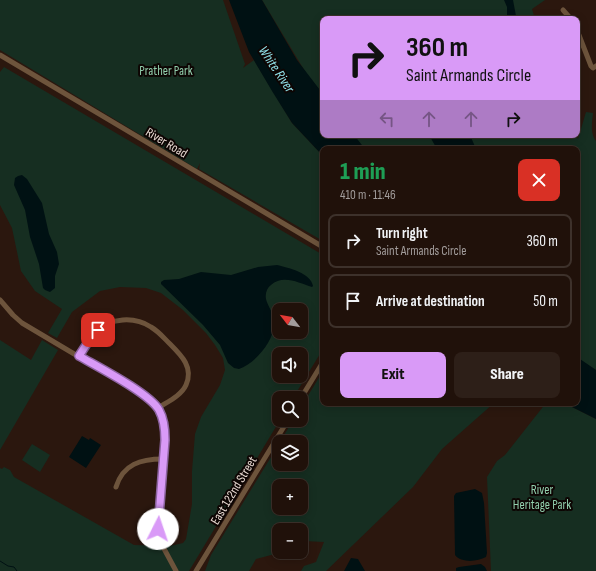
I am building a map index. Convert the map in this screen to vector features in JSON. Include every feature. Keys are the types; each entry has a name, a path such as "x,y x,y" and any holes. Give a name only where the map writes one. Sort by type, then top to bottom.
{"street":[{"path":"563,10 568,16"},
{"path":"580,38 593,68 596,66"},
{"name":"River Road","path":"0,55 320,245"},
{"path":"0,300 22,323 145,396 158,408 163,420 165,431 158,533 162,545 176,571"},
{"path":"79,356 95,332 110,323 119,320 130,320 140,322 151,327 180,353 188,368 187,381 182,391 158,408"},
{"path":"305,391 320,367"},
{"name":"East 122nd Street","path":"196,571 284,427"},
{"path":"116,487 121,474 129,467 147,460 163,459"}],"green space":[{"name":"Prather Park","path":"0,0 223,0 245,64 243,68 254,60 292,123 320,153 320,239 199,169 200,163 197,169 0,50"},
{"path":"262,0 545,0 532,9 534,16 320,16 320,92 306,73"},
{"path":"4,67 320,253 320,354 308,374 308,347 272,347 272,383 302,383 297,391 272,391 272,427 276,427 189,571 0,571 0,468 2,469 4,467 10,470 14,477 134,545 170,546 183,543 186,539 192,504 192,471 195,434 201,417 220,385 225,370 223,358 206,333 183,310 161,293 146,288 120,287 100,291 72,312 57,338 48,333 62,309 35,291 21,271 12,228 0,205 0,72"},
{"path":"586,112 593,113 592,131 596,141 596,370 580,360 580,146 362,146 356,138 578,139 580,138 580,132"},
{"path":"0,340 31,360 42,340 58,350 0,450"},
{"path":"320,376 320,406 491,406 442,449 413,487 326,571 301,571 304,566 316,562 324,542 308,541 308,523 272,523 272,555 256,559 249,571 205,571 211,555 272,455 272,471 308,471 308,435 284,435 289,427 308,427 308,396"},
{"name":"River Heritage Park","path":"544,406 570,406 596,419 596,571 491,571 487,477 497,461 505,455"},
{"path":"32,444 50,455 40,472 22,460"}],"water":[{"name":"White River","path":"229,0 262,0 297,60 320,90 320,138 356,138 363,146 320,146 320,153 292,123 249,52"},
{"path":"504,0 513,0 516,16 507,16 507,7"},
{"path":"431,138 471,138 475,146 435,146"},
{"path":"22,175 27,179 42,203 49,234 57,252 59,264 55,276 55,288 50,292 43,288 39,264 30,237 25,210 14,185 15,178"},
{"path":"277,265 299,272 304,274 311,281 313,286 312,287 291,280 281,280 270,286 266,297 272,313 272,336 263,350 252,362 239,369 234,368 228,363 220,345 203,325 161,284 161,282 164,280 179,279 201,272 231,275 258,267"},
{"path":"580,359 596,370 596,419 570,406 580,406"},
{"path":"82,436 89,440 90,438 101,445 86,468 69,457"},
{"path":"475,489 482,493 484,503 487,553 486,557 482,559 469,561 458,558 455,555 454,496 456,493"},
{"path":"351,558 358,559 365,571 344,571"},
{"path":"481,564 487,571 456,571 456,568 459,567"}],"waterway":[{"path":"0,561 8,566 14,567 17,571"}],"route":[{"path":"98,330 84,347 79,356 150,399 161,413 165,431 165,440 158,529"}]}
